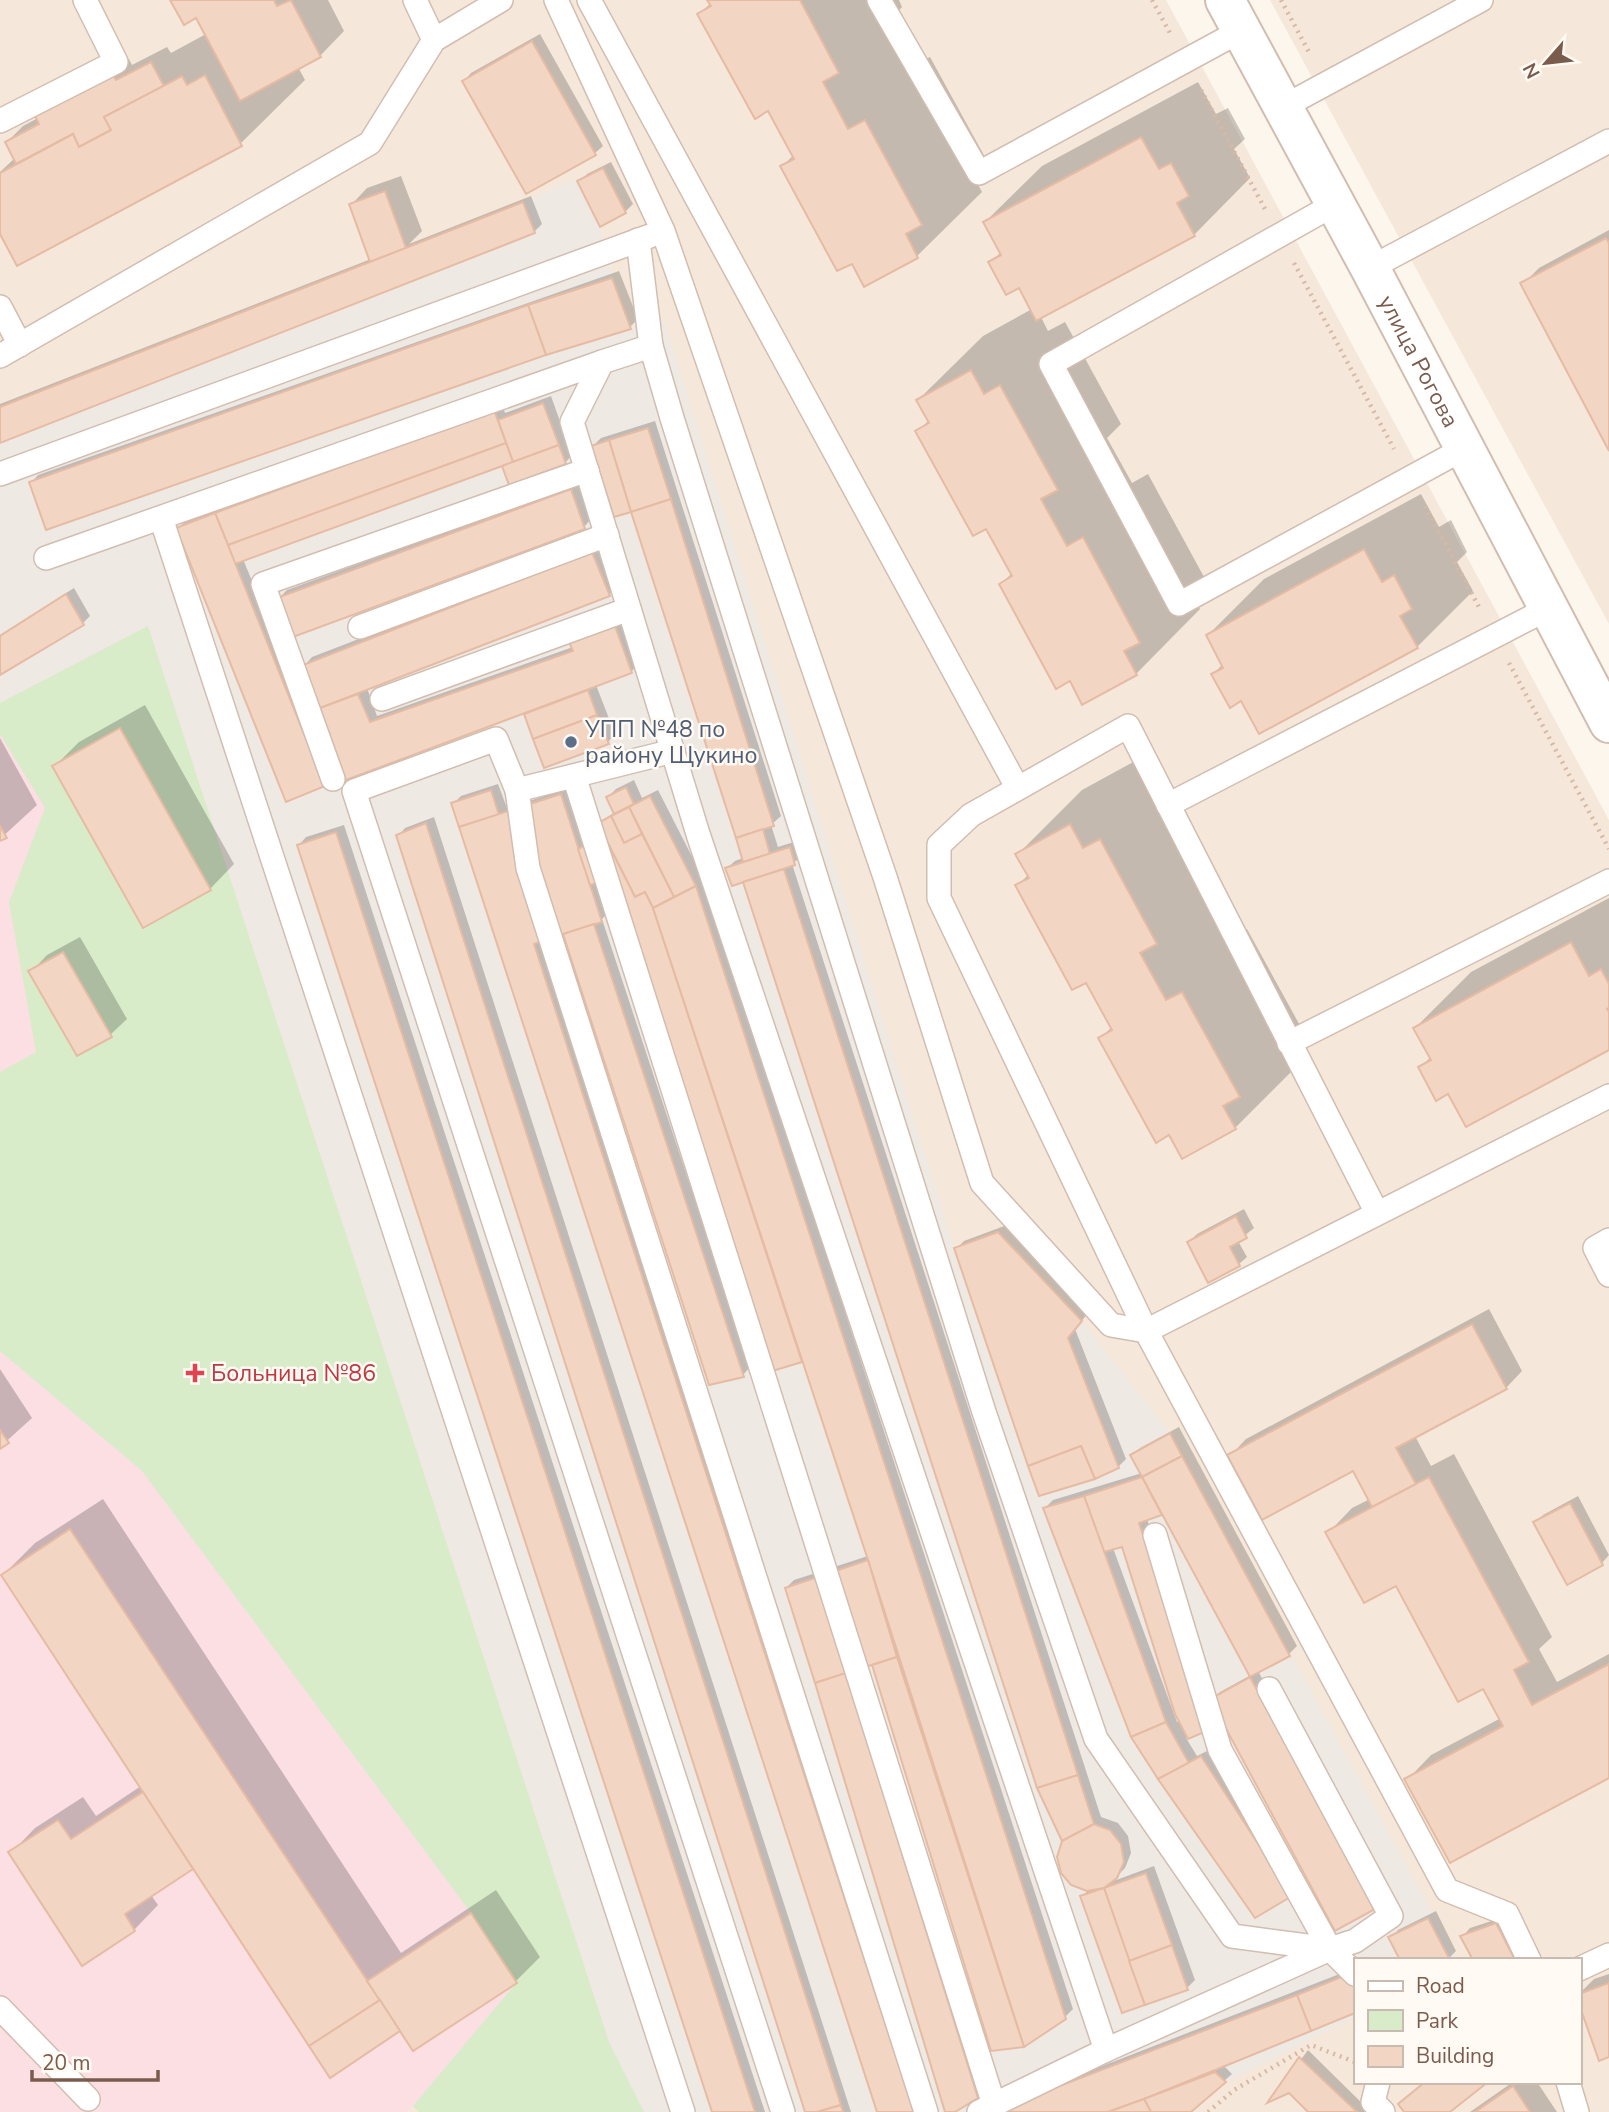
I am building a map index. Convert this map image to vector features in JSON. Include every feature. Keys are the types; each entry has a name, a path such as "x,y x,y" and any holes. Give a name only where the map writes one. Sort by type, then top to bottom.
{"street":[{"name":"улица Рогова","path":"1233,15 1549,608 1604,701"}],"lane":[{"path":"0,121 116,62 85,0"},
{"path":"415,0 434,40"},
{"path":"0,307 10,350 370,143 434,40 501,0"},
{"path":"556,0 663,231 885,877 982,1183 1111,1325 1146,1331 1609,1096"},
{"path":"589,0 1017,787"},
{"path":"879,0 979,173 1185,61 1233,15"},
{"path":"1283,107 1481,0"},
{"path":"1370,268 1609,141"},
{"path":"1335,204 1051,363 1179,604 1465,448"},
{"path":"0,474 663,231"},
{"path":"638,240 651,346 979,1398 1096,1739 1232,1937 1330,1948"},
{"path":"46,558 651,346"},
{"path":"602,362 572,422 702,847 1106,2050"},
{"path":"333,779 263,584 587,470"},
{"path":"161,517 683,2112"},
{"path":"359,627 607,535"},
{"path":"1168,805 1549,608"},
{"path":"382,699 629,609"},
{"path":"1377,1213 1128,726 971,815 939,845 939,898 1146,1331 1447,1890 1507,1914 1528,1958"},
{"path":"783,2112 354,791 496,738 517,790 528,868 926,2112"},
{"path":"517,790 673,751"},
{"path":"574,776 986,2108 1330,1948 1355,1941 1391,1916 1269,1689"},
{"path":"1289,1042 1609,881"},
{"path":"1609,1240 1595,1248 1609,1275"},
{"path":"1155,1535 1220,1750 1330,1948 1354,1974"},
{"path":"1581,1968 1609,1955"},
{"path":"0,2008 88,2099"},
{"path":"1378,2084 1373,2102 1382,2112"},
{"path":"1570,2084 1577,2112"}],"path":[{"path":"1152,0 1609,849"},
{"path":"1208,2112 1234,2090 1311,2045 1354,2063"}],"shaded area":[{"path":"0,0 1166,0 1609,820 1609,2112 0,2112"},
{"path":"1270,0 1609,0 1609,624"},
{"path":"603,168 626,213 600,227 612,278 631,328 664,320 954,1248 998,1232 1082,1321 1170,1433 1457,1958 1354,1958 1354,2018 1226,2082 1191,2112 644,2112 609,2042 148,626 0,703 0,407 523,202"},
{"name":"Больница №86","path":"148,626 609,2042 413,2106 406,2112 0,2112 0,703"}],"green space":[{"path":"148,626 609,2042 644,2112 419,2112 413,2106 517,1982 471,1913 142,1471 0,1351 0,1072 36,1052 9,902 45,808 0,734 0,703"}],"building":[{"path":"170,0 274,0 277,6 291,0 321,57 240,101 196,18 184,25"},
{"path":"707,0 800,0 839,73 823,82 848,129 865,120 922,225 906,234 918,258 864,287 852,264 837,271 780,166 794,159 768,111 755,119 697,14 711,6"},
{"path":"532,41 596,155 526,194 462,81"},
{"path":"151,62 164,86 104,117 111,130 79,147 73,134 16,164 5,142 39,124 34,114 112,74 116,80"},
{"path":"205,75 242,146 17,266 0,234 0,173 73,134 79,147 111,130 104,117 182,76 187,85"},
{"path":"1141,137 1159,169 1171,163 1189,196 1177,203 1195,236 1036,321 1019,288 1006,295 988,262 1001,255 983,222"},
{"path":"603,168 626,213 600,227 577,181"},
{"path":"385,191 406,248 370,262 349,204"},
{"path":"523,202 535,233 0,443 0,407"},
{"path":"1606,238 1609,243 1609,451 1520,283"},
{"path":"612,278 631,329 546,355 528,305"},
{"path":"528,305 546,355 46,530 29,482"},
{"path":"971,370 984,394 1000,385 1058,490 1041,499 1067,546 1083,537 1140,643 1124,651 1137,675 1082,705 1070,681 1056,689 999,584 1012,576 986,529 973,536 915,431 929,423 916,400"},
{"path":"543,403 559,445 513,462 498,420"},
{"path":"494,410 506,443 228,545 215,513"},
{"path":"648,428 671,499 631,512 609,440"},
{"path":"609,440 631,512 614,517 591,446"},
{"path":"506,443 513,462 235,564 228,545"},
{"path":"559,445 566,464 509,485 502,466"},
{"path":"571,489 585,529 293,637 277,598"},
{"path":"671,499 774,826 736,838 631,512"},
{"path":"215,513 325,786 286,802 176,528"},
{"path":"1364,549 1382,582 1394,575 1412,609 1400,616 1418,648 1259,734 1241,701 1230,708 1211,674 1223,668 1206,635"},
{"path":"592,552 610,596 320,708 303,665"},
{"path":"66,594 84,625 0,675 0,636"},
{"path":"615,626 632,673 346,780 320,708 358,694 370,722 573,651 568,640"},
{"path":"588,690 597,715 533,739 524,714"},
{"path":"597,715 609,744 544,768 533,739"},
{"path":"120,728 211,890 143,928 52,766"},
{"path":"626,787 634,804 614,814 606,797"},
{"path":"491,790 499,815 459,827 451,803"},
{"path":"561,794 602,922 534,944 914,2112 877,2112 459,827"},
{"path":"650,796 696,886 674,897 629,807"},
{"path":"629,807 642,834 624,843 611,816"},
{"path":"611,816 624,843 642,834 674,897 653,908 645,892 635,897 598,823"},
{"path":"426,823 841,2105 817,2112 805,2112 396,835"},
{"path":"1070,824 1083,848 1100,839 1157,944 1140,953 1166,1000 1182,992 1240,1097 1223,1106 1236,1129 1182,1159 1169,1135 1156,1143 1098,1038 1112,1030 1086,983 1072,990 1015,885 1029,878 1015,854"},
{"path":"0,826 7,838 0,841"},
{"path":"763,829 770,854 743,862 736,838"},
{"path":"336,832 755,2112 712,2112 297,845"},
{"path":"604,836 635,897 645,892 653,908 802,1362 769,1372 607,880 590,885 578,849"},
{"path":"790,847 795,865 732,886 725,868"},
{"path":"784,869 1078,1775 1037,1788 743,882"},
{"path":"696,886 1066,2019 1024,2047 868,1560 653,908"},
{"path":"594,924 744,1377 709,1385 563,934"},
{"path":"1571,942 1589,976 1601,969 1609,984 1609,1050 1466,1127 1448,1094 1436,1101 1418,1067 1431,1060 1413,1028"},
{"path":"63,952 112,1037 77,1056 28,971"},
{"path":"1236,1216 1247,1238 1230,1247 1240,1266 1208,1283 1187,1242"},
{"path":"998,1232 1082,1321 1068,1338 1119,1468 1095,1479 1081,1446 1028,1466 954,1248"},
{"path":"1472,1324 1507,1389 1396,1448 1416,1484 1372,1507 1353,1471 1262,1520 1227,1455"},
{"path":"0,1430 9,1443 0,1449"},
{"path":"1170,1433 1182,1456 1142,1477 1130,1455"},
{"path":"1081,1446 1095,1479 1039,1496 1028,1466"},
{"path":"1182,1456 1290,1656 1250,1677 1142,1477"},
{"path":"1142,1477 1162,1515 1139,1523 1209,1730 1188,1739 1175,1714 1122,1547 1104,1552 1084,1496"},
{"path":"1429,1477 1529,1662 1514,1670 1532,1705 1609,1664 1609,1778 1450,1863 1404,1779 1503,1726 1483,1689 1458,1702 1396,1586 1364,1603 1325,1532"},
{"path":"1084,1496 1166,1722 1131,1737 1043,1508"},
{"path":"1570,1503 1603,1565 1567,1585 1533,1522"},
{"path":"70,1529 380,2000 309,2046 1,1575"},
{"path":"868,1560 897,1657 815,1683 785,1588"},
{"path":"897,1657 1024,2047 991,2051 872,1665"},
{"path":"846,1673 978,2098 955,2112 945,2112 815,1683"},
{"path":"1250,1677 1375,1909 1335,1931 1210,1699"},
{"path":"1166,1722 1189,1763 1158,1779 1131,1737"},
{"path":"1201,1756 1292,1896 1255,1918 1158,1779"},
{"path":"1078,1775 1094,1824 1062,1841 1037,1788"},
{"path":"143,1792 193,1869 125,1914 135,1931 82,1966 8,1852 58,1820 71,1839"},
{"path":"1094,1824 1110,1830 1121,1844 1124,1862 1117,1878 1104,1888 1087,1891 1071,1885 1061,1873 1057,1857 1062,1841"},
{"path":"1146,1873 1172,1945 1129,1961 1104,1888"},
{"path":"1104,1888 1145,2005 1122,2013 1080,1896"},
{"path":"471,1913 517,1983 413,2051 367,1981"},
{"path":"1428,1918 1449,1958 1399,1958 1388,1937"},
{"path":"1496,1923 1514,1958 1472,1958 1460,1936"},
{"path":"1172,1945 1188,1990 1145,2005 1129,1961"},
{"path":"1349,1974 1354,1986 1354,2013 1311,2031 1297,1995"},
{"path":"1609,1983 1609,2057 1599,2061 1581,2010 1581,1993"},
{"path":"1297,1995 1311,2031 1144,2099 1108,2112 992,2112"},
{"path":"380,2000 400,2031 330,2078 309,2046"},
{"path":"1299,2057 1357,2112 1308,2112 1289,2093 1267,2103"},
{"path":"1215,2072 1226,2082 1191,2112 1151,2112 1144,2099"},
{"path":"1423,2084 1485,2084 1450,2112 1404,2112 1398,2104"},
{"path":"1513,2086 1530,2112 1475,2112"},
{"path":"1144,2099 1151,2112 1108,2112"},
{"path":"841,2105 843,2112 817,2112"}],"place":[{"name":"УПП №48 по району Щукино","path":"571,742"},
{"name":"Больница №86","path":"195,1373"}]}
